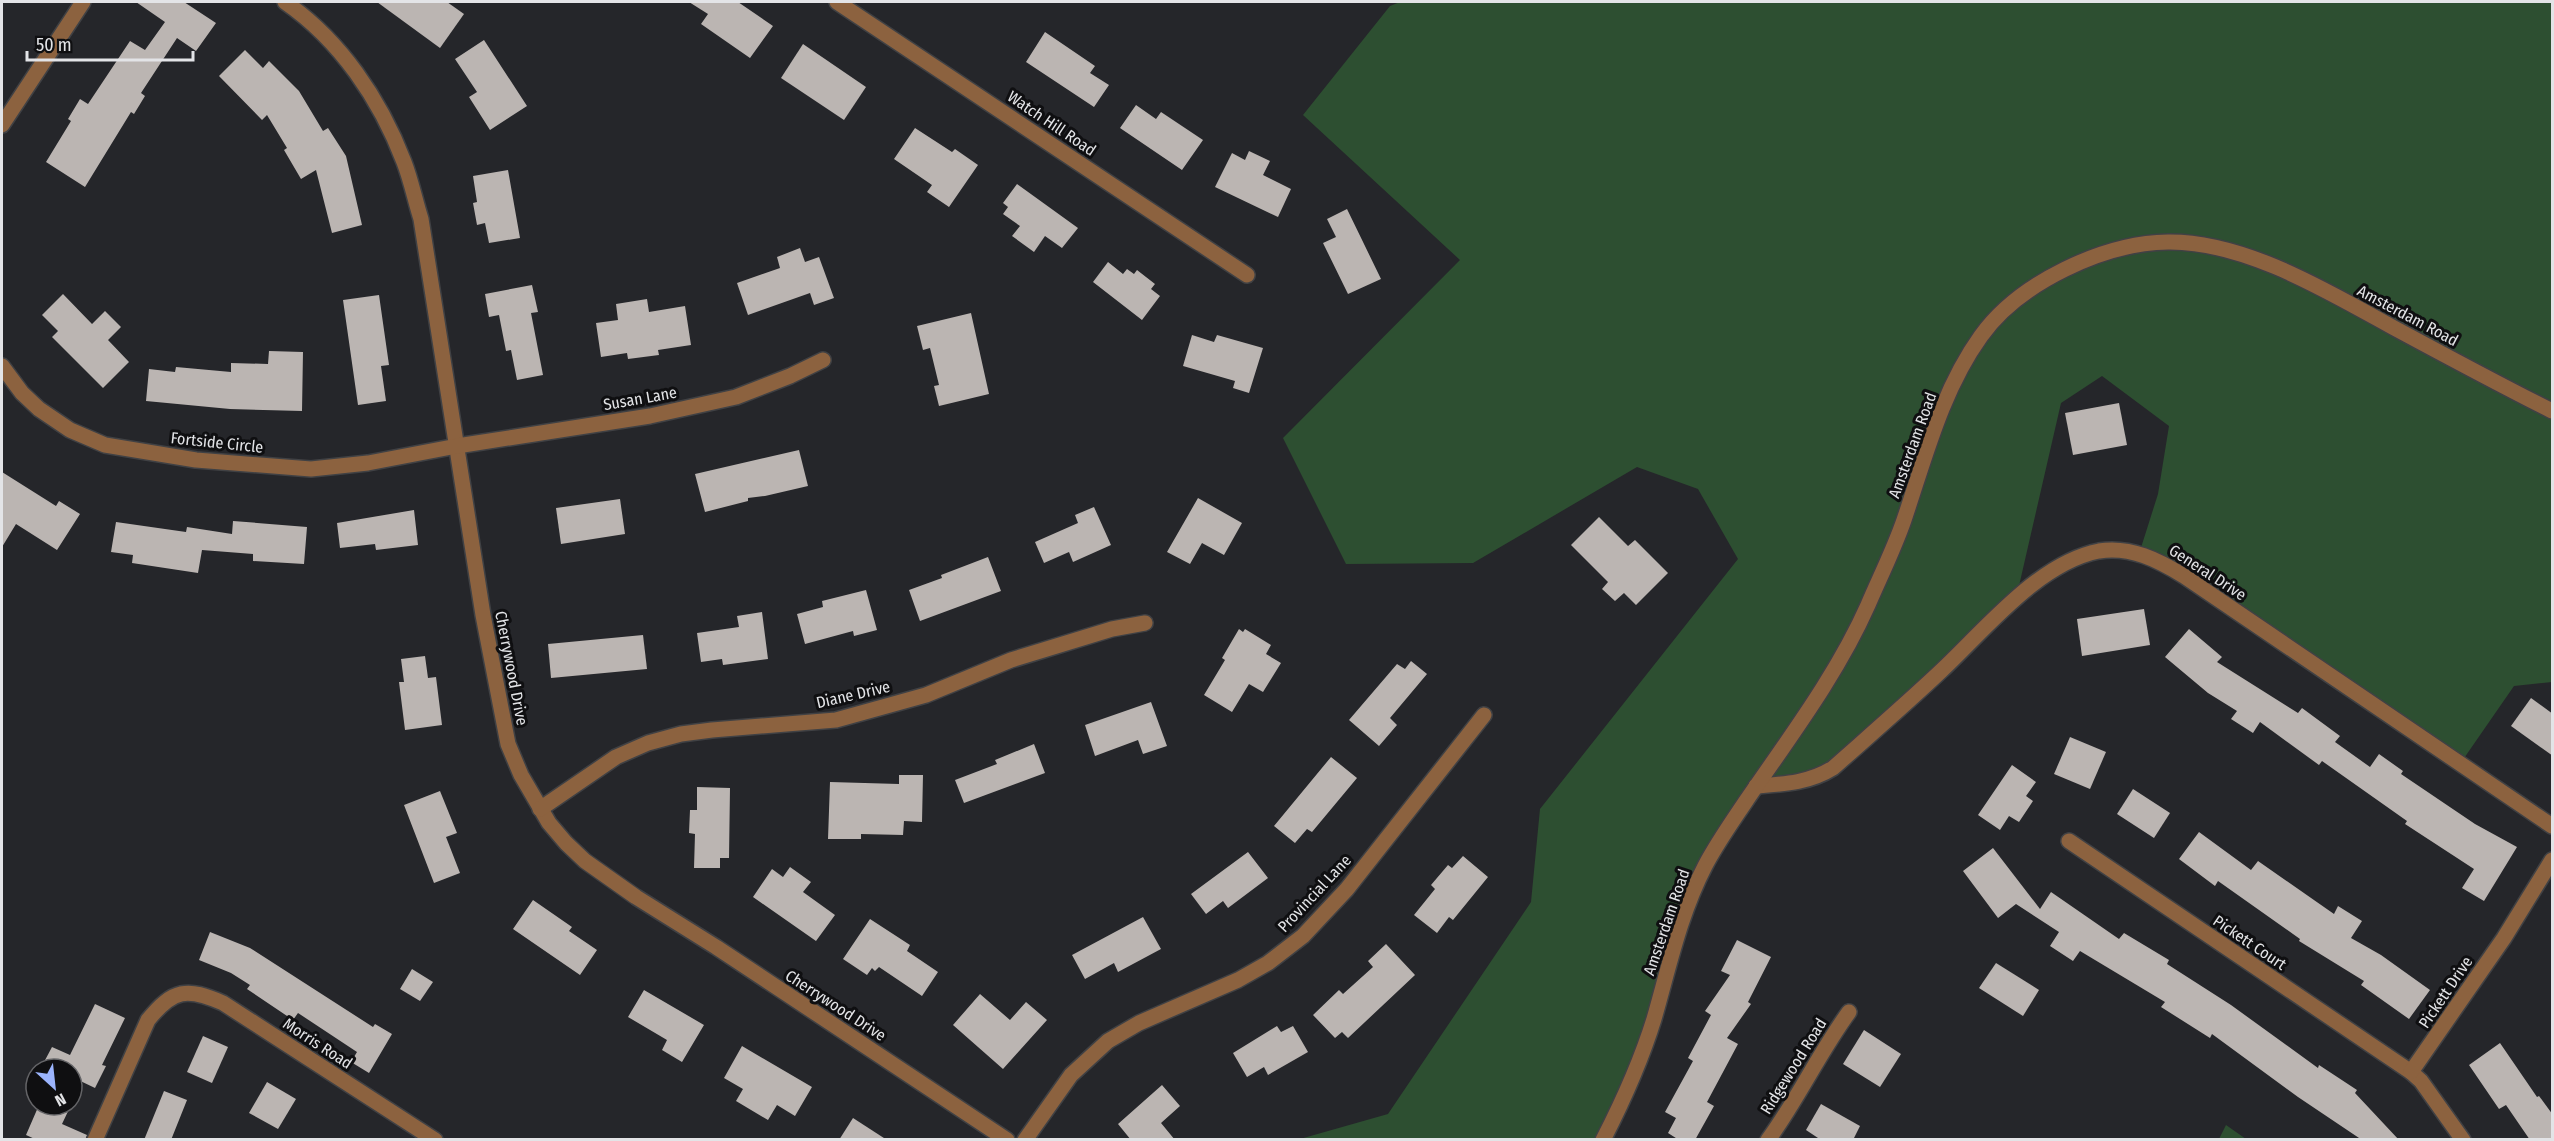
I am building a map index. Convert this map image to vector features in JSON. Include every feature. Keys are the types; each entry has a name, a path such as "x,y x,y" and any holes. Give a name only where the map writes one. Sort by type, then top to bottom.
{"street":[{"path":"2,125 83,2"},
{"name":"Cherrywood Drive","path":"285,2 324,34 361,79 388,124 405,164 421,219 483,615 508,744 521,776 540,809 566,843 585,861 636,897 716,947 1007,1140"},
{"name":"Watch Hill Road","path":"837,2 1247,275"},
{"name":"Amsterdam Road","path":"1603,1140 1632,1082 1654,1020 1678,932 1692,893 1706,864 1850,643 1902,525 1932,434 1967,359 1981,336 2004,310 2025,292 2054,274 2113,251 2168,242 2205,245 2265,263 2359,309 2553,411"},
{"name":"Susan Lane","path":"457,446 650,416 736,397 790,376 823,360"},
{"name":"Fortside Circle","path":"2,366 22,393 39,409 70,430 105,445 196,459 311,469 368,463 457,446"},
{"name":"General Drive","path":"1756,786 1792,784 1821,775 1833,768 1939,673 2016,599 2053,569 2085,555 2119,550 2156,559 2184,576 2553,826"},
{"name":"Diane Drive","path":"540,809 616,757 648,743 681,734 712,730 836,720 926,694 1011,660 1112,629 1145,623"},
{"name":"Provincial Lane","path":"1025,1140 1071,1075 1108,1041 1139,1023 1238,980 1268,963 1304,936 1347,889 1484,715"},
{"name":"Pickett Court","path":"2069,841 2411,1072"},
{"name":"Pickett Drive","path":"2411,1072 2504,938 2553,860"},
{"name":"Morris Road","path":"95,1140 148,1020 158,1007 176,993 188,991 203,994 223,1003 435,1140"},
{"name":"Ridgewood Road","path":"1768,1140 1788,1112 1834,1032 1849,1012"},
{"path":"2411,1072 2421,1081 2463,1140"}],"green space":[{"path":"1400,2 2552,2 2552,682 2514,686 2460,764 2139,554 2158,494 2169,426 2102,376 2061,403 2016,599 1833,768 1756,786 1725,833 1663,981 1603,1139 1300,1139 1388,1114 1531,902 1540,809 1738,559 1698,489 1637,467 1473,563 1346,564 1283,438 1460,260 1303,115 1390,6"},
{"path":"2226,1125 2246,1139 2219,1139"}],"building":[{"path":"136,2 184,2 216,23 196,51 177,38 141,93 145,96 134,114 131,112 85,187 46,162 71,121 68,119 80,99 88,104 130,41 145,50 165,22"},
{"path":"377,2 447,2 464,14 440,48"},
{"path":"689,2 738,2 773,26 750,58 701,24 708,14"},
{"path":"1045,32 1095,66 1090,73 1109,85 1094,107 1026,62"},
{"path":"484,40 527,106 490,130 469,97 477,92 455,59"},
{"path":"803,44 866,87 844,120 781,78"},
{"path":"245,50 263,68 269,61 299,91 323,131 328,128 346,156 362,225 332,233 316,170 301,179 284,150 287,148 267,115 262,120 219,76"},
{"path":"1136,105 1156,119 1161,112 1203,140 1182,170 1120,128"},
{"path":"915,128 952,152 955,149 978,165 949,207 927,192 932,185 894,159"},
{"path":"1249,151 1270,161 1263,175 1291,189 1278,217 1215,187 1232,153 1245,160"},
{"path":"508,170 520,238 489,243 485,223 477,225 473,203 477,202 473,176"},
{"path":"1017,184 1078,228 1062,248 1045,236 1034,252 1012,236 1020,226 1003,214 1008,207 1003,203"},
{"path":"1347,209 1381,279 1348,294 1323,243 1336,237 1327,219"},
{"path":"800,248 805,262 819,257 834,298 814,305 810,293 748,315 737,283 780,268 777,257"},
{"path":"1108,262 1123,274 1127,269 1134,274 1137,270 1155,284 1151,289 1160,296 1142,320 1093,282"},
{"path":"532,285 538,312 531,313 543,375 517,380 511,350 506,351 499,315 489,317 485,294"},
{"path":"63,294 92,324 105,311 121,327 108,340 129,362 103,388 52,337 58,331 42,315"},
{"path":"379,295 389,365 381,366 386,401 358,405 343,300"},
{"path":"647,299 649,312 685,306 691,345 658,350 659,355 628,359 627,353 601,357 596,323 618,320 616,304"},
{"path":"971,313 989,394 939,406 934,386 939,385 930,348 923,350 917,326"},
{"path":"1192,335 1214,342 1217,335 1263,348 1249,393 1233,388 1235,381 1183,366"},
{"path":"269,351 303,352 302,411 230,409 146,401 149,369 175,372 176,367 231,372 231,363 268,364"},
{"path":"2119,403 2127,445 2073,455 2065,413"},
{"path":"799,450 808,486 748,498 748,501 705,512 695,474"},
{"path":"2,472 56,506 59,501 80,514 57,550 16,524 2,547"},
{"path":"1198,498 1242,523 1224,555 1202,543 1190,564 1167,552"},
{"path":"620,499 625,534 561,544 556,508"},
{"path":"1094,507 1111,545 1073,562 1069,552 1044,563 1035,542 1078,523 1075,515"},
{"path":"414,510 418,545 376,550 375,544 340,548 337,523"},
{"path":"1599,517 1628,546 1635,540 1668,573 1636,605 1624,593 1615,601 1602,589 1608,582 1571,545"},
{"path":"233,521 307,527 304,564 253,561 253,554 202,550 198,573 132,563 133,555 111,552 116,522 186,532 187,527 232,534"},
{"path":"988,557 1001,591 920,621 909,590"},
{"path":"866,590 877,630 854,636 853,631 805,644 797,614 823,607 822,601"},
{"path":"2144,609 2150,645 2082,656 2077,619"},
{"path":"762,612 768,659 723,665 722,659 701,662 697,633 739,627 737,616"},
{"path":"1239,629 1243,632 1245,629 1271,645 1266,654 1281,663 1263,692 1249,684 1232,712 1204,695 1225,660 1222,658"},
{"path":"2189,629 2222,657 2217,662 2298,713 2302,708 2340,736 2335,742 2370,767 2379,754 2403,771 2401,774 2475,824 2517,847 2484,901 2462,888 2474,869 2405,824 2407,821 2322,761 2319,765 2260,722 2253,733 2231,719 2237,711 2208,693 2165,657"},
{"path":"643,635 647,669 551,678 548,644"},
{"path":"425,656 428,678 436,677 442,725 405,730 399,682 404,682 401,659"},
{"path":"1411,661 1427,674 1390,718 1397,725 1379,746 1349,720 1397,664 1405,669"},
{"path":"2531,698 2553,714 2553,756 2511,726"},
{"path":"1151,702 1167,746 1143,754 1138,740 1095,756 1085,725"},
{"path":"2070,737 2106,752 2090,789 2054,774"},
{"path":"1034,744 1045,773 964,803 955,780 997,764 995,760"},
{"path":"1331,757 1357,778 1312,832 1307,829 1295,843 1274,826"},
{"path":"2012,765 2036,782 2026,796 2033,801 2019,822 2009,816 2000,830 1978,815"},
{"path":"899,775 923,775 922,822 904,821 903,835 861,834 861,839 828,839 830,782 899,784"},
{"path":"697,787 730,788 729,858 720,858 720,868 694,868 695,834 689,833 690,810 697,810"},
{"path":"2133,789 2170,813 2154,838 2117,814"},
{"path":"440,791 457,833 446,837 460,873 434,883 404,805"},
{"path":"2199,832 2251,870 2258,861 2334,914 2338,906 2362,921 2351,938 2381,955 2430,990 2409,1019 2361,985 2364,981 2299,941 2300,939 2218,881 2215,886 2179,859"},
{"path":"1993,848 2040,909 2051,892 2119,939 2124,933 2169,960 2167,964 2231,1005 2318,1068 2319,1065 2357,1090 2355,1093 2399,1140 2362,1140 2298,1097 2212,1034 2210,1038 2161,1007 2165,1002 2080,951 2073,961 2050,946 2059,932 2016,904 1998,918 1963,871"},
{"path":"1248,852 1268,878 1228,908 1223,901 1206,914 1191,894"},
{"path":"1463,856 1488,877 1453,920 1449,917 1437,933 1414,915 1435,889 1431,885 1448,865 1452,868"},
{"path":"790,867 811,882 803,892 835,915 816,941 753,897 772,869 783,877"},
{"path":"533,900 572,927 569,931 597,950 580,975 513,929"},
{"path":"1143,917 1161,949 1118,972 1114,963 1085,979 1072,955"},
{"path":"870,919 910,945 907,951 938,972 922,996 879,967 875,971 872,968 867,975 843,959"},
{"path":"210,932 250,948 373,1027 375,1024 392,1034 369,1073 351,1062 357,1052 298,1013 293,1020 247,989 250,985 231,973 199,960"},
{"path":"1737,940 1771,957 1748,1002 1751,1004 1727,1038 1738,1044 1707,1102 1714,1106 1695,1140 1679,1140 1668,1133 1676,1118 1665,1112 1693,1061 1688,1058 1711,1015 1705,1011 1730,975 1721,971"},
{"path":"1386,944 1415,975 1348,1038 1342,1032 1335,1038 1313,1015 1339,990 1343,994 1373,967 1368,961"},
{"path":"1996,963 2039,990 2023,1016 1979,988"},
{"path":"412,969 433,982 420,1001 400,989"},
{"path":"644,990 704,1025 682,1062 662,1050 667,1040 628,1017"},
{"path":"980,994 1010,1020 1026,1002 1047,1020 1003,1069 953,1025"},
{"path":"95,1004 125,1018 102,1065 106,1066 95,1088 84,1083 84,1057 47,1057 52,1047 70,1055"},
{"path":"1277,1026 1281,1032 1293,1026 1308,1052 1268,1075 1264,1067 1247,1077 1233,1053"},
{"path":"1864,1030 1901,1054 1880,1087 1843,1064"},
{"path":"203,1036 228,1047 212,1083 187,1072"},
{"path":"2500,1043 2537,1097 2539,1096 2553,1115 2553,1140 2530,1140 2506,1105 2499,1109 2469,1065"},
{"path":"742,1046 812,1087 795,1116 777,1105 768,1120 736,1101 743,1089 724,1078"},
{"path":"267,1082 296,1099 278,1129 249,1113"},
{"path":"1162,1085 1180,1106 1161,1123 1175,1140 1131,1140 1118,1124"},
{"path":"164,1091 187,1100 171,1140 144,1140"},
{"path":"1821,1104 1860,1126 1853,1140 1821,1140 1806,1130"},
{"path":"34,1117 65,1117 62,1124 87,1135 85,1140 37,1140 26,1135"},
{"path":"853,1118 887,1140 839,1140"}]}
